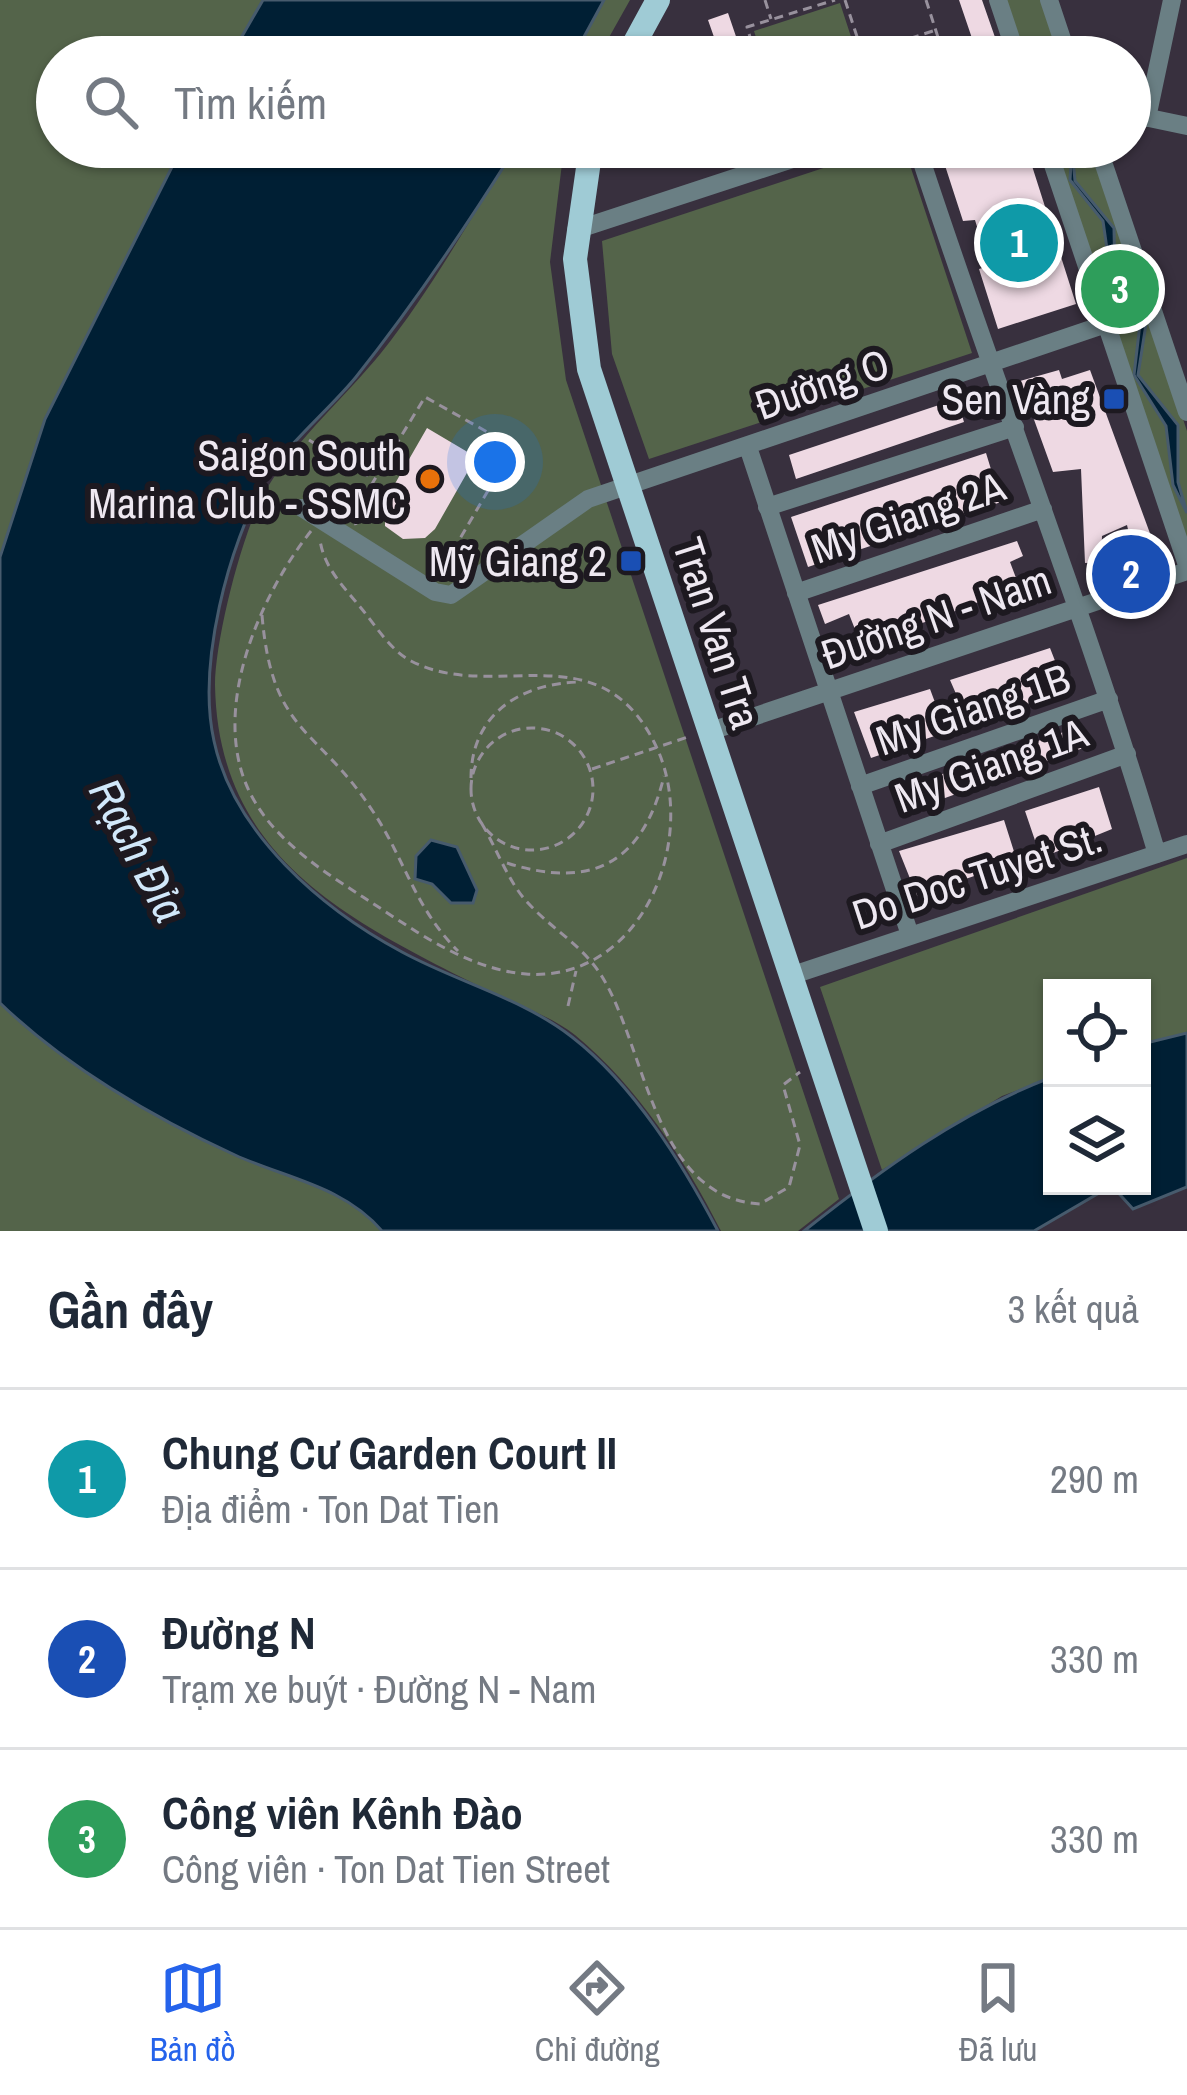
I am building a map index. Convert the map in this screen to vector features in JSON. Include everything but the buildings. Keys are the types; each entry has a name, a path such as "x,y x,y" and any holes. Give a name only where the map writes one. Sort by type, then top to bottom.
{"main road":[{"path":"638,36 658,0"},
{"name":"Tran Van Tra","path":"587,168 576,230 585,350 698,734 790,976 876,1231"}],"street":[{"path":"998,0 1010,36"},
{"path":"1049,0 1061,36"},
{"path":"1154,0 1165,32"},
{"path":"1151,77 1172,0"},
{"path":"1151,118 1187,126"},
{"path":"576,230 765,168"},
{"path":"923,168 988,366 1015,427 1109,699 1157,854"},
{"path":"1054,168 1187,568"},
{"path":"1105,168 1187,412"},
{"name":"Đường O","path":"302,508 447,595 588,500 1106,324"},
{"path":"767,507 1015,427"},
{"path":"748,447 910,935"},
{"name":"My Giang 2A","path":"796,593 1043,509"},
{"name":"Đường N - Nam","path":"698,734 1187,568"},
{"name":"My Giang 1B","path":"860,786 1109,699"},
{"name":"My Giang 1A","path":"879,844 1127,754"},
{"name":"Do Doc Tuyet St.","path":"790,976 1187,844"}],"path":[{"path":"765,0 771,19"},
{"path":"750,36 747,27 835,0"},
{"path":"845,0 857,36"},
{"path":"926,0 937,36"},
{"path":"917,36 935,30"},
{"path":"357,529 353,515 425,397 515,445 437,579"},
{"path":"309,440 374,480"},
{"path":"317,530 330,570 405,658 444,671 545,673 587,682 627,703 657,747 666,770 671,822 656,891 631,930 576,969 523,974 464,957 325,871 280,832 251,796 241,762 239,706 262,613 317,530"},
{"path":"262,613 272,674 292,721 370,806 422,908 464,957"},
{"path":"587,682 535,688 495,712 473,753 471,787 482,824 527,903 592,961 623,1015 673,1141 698,1177 721,1195 760,1204 789,1187 800,1144 783,1085 800,1072"},
{"path":"471,787 485,749 504,734 527,727 566,737 590,769 588,814 556,845 519,849 482,824"},
{"path":"590,769 698,734"},
{"path":"505,862 569,874 616,860 646,826 666,770"},
{"path":"568,1006 576,969"}],"green space":[{"path":"0,0 263,0 242,36 36,36 36,168 171,168 45,419 0,557"},
{"path":"604,0 630,0 610,36 583,36"},
{"path":"1004,0 1043,0 1055,36 1016,36"},
{"path":"840,3 851,36 756,36 754,31"},
{"path":"502,168 561,168 550,262 566,380 839,1199 798,1231 721,1231 658,1126 598,1055 544,1016 387,938 342,909 301,877 266,840 240,796 222,745 215,685 233,582 260,503 294,450 400,329"},
{"path":"823,168 911,168 972,353 649,459 612,354 602,241"},
{"path":"1060,168 1099,168 1187,431 1187,546"},
{"path":"1187,858 1187,1033 1151,1042 1151,979 1043,979 1043,1080 1002,1096 882,1170 820,987"},
{"path":"0,1003 52,1048 141,1107 235,1155 332,1194 382,1231 0,1231"}],"water":[{"path":"263,0 604,0 584,36 242,36"},
{"name":"Rạch Đỉa","path":"171,168 502,168 377,349 284,454 252,506 228,571 213,642 210,711 214,741 241,807 261,837 313,891 372,934 423,963 532,1011 595,1056 655,1127 718,1231 382,1231 332,1193 235,1155 141,1107 52,1048 0,1003 0,557 45,419"},
{"path":"1074,168 1075,181 1114,228 1115,283 1146,324 1138,375 1178,425 1178,482 1187,513 1173,485 1166,426 1134,375 1140,324 1113,291 1103,221 1070,180"},
{"path":"431,840 457,847 477,890 473,903 451,903 432,884 415,879 416,856"},
{"path":"1187,1033 1187,1187 1133,1209 1120,1195 1151,1195 1151,1042"},
{"path":"1043,1081 1043,1195 1096,1195 1034,1231 804,1231 922,1144"}],"place":[{"name":"Chung Cư Garden Court II","path":"1019,243"},
{"name":"Công viên Kênh Đào","path":"1120,289"},
{"name":"Sen Vàng","path":"1114,399"},
{"name":"Saigon South Marina Club - SSMC","path":"430,479"},
{"name":"Mỹ Giang 2","path":"631,561"},
{"name":"Đường N","path":"1131,574"}]}
